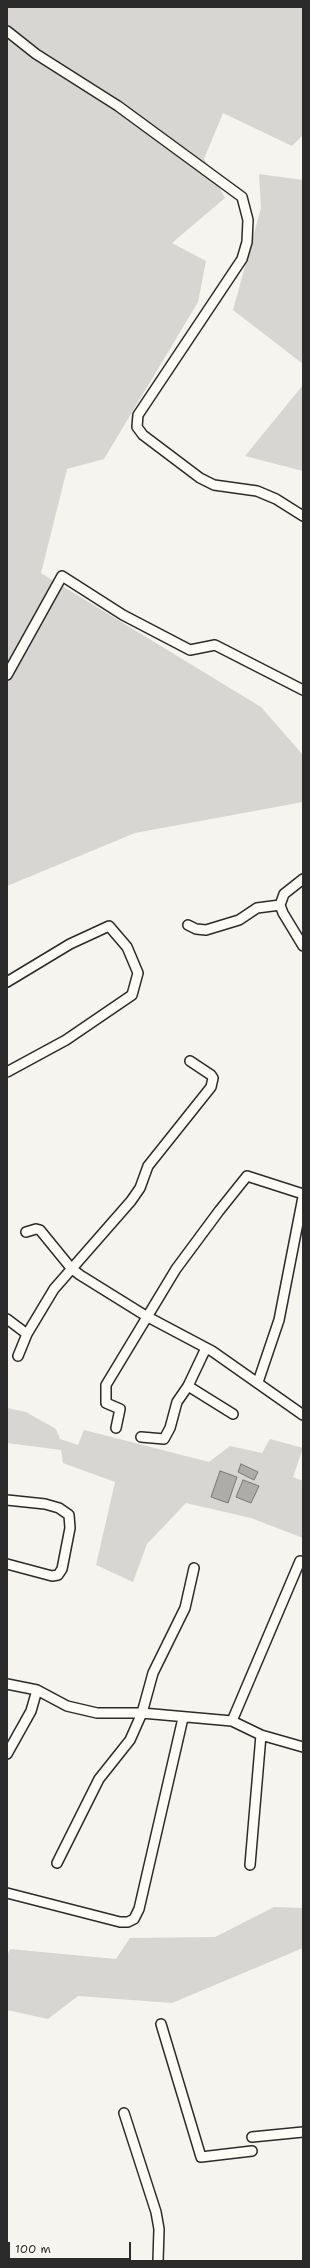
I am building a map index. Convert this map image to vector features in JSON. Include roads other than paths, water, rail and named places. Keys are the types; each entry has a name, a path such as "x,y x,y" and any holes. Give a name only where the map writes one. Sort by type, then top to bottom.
{"street":[{"path":"7,32 36,54 118,106 242,197 248,220 247,242 242,259 138,415 138,427 143,435 200,478 214,485 257,491 276,499 303,516"},
{"path":"7,674 62,576 123,615 190,650 215,645 302,687"},
{"path":"303,879 284,894 280,905 283,913 303,946"},
{"path":"188,925 196,929 206,930 239,920 256,908 280,905"},
{"path":"7,982 70,944 109,926 127,947 138,973 132,996 66,1040 7,1072"},
{"path":"18,1356 27,1334 54,1289 131,1201 140,1188 148,1166 212,1087 213,1078 190,1061"},
{"path":"116,1428 120,1409 106,1403 106,1385 146,1316 176,1269 248,1176 303,1194"},
{"path":"258,1382 279,1320 303,1197"},
{"path":"26,1232 36,1229 43,1233 71,1268 146,1316 206,1348 258,1382 303,1415"},
{"path":"7,1320 27,1334"},
{"path":"141,1437 164,1439 170,1428 177,1402 188,1386 206,1348"},
{"path":"188,1386 233,1414"},
{"path":"7,1500 45,1504 59,1508 69,1516 70,1528 62,1569 56,1576 7,1564"},
{"path":"232,1721 300,1561"},
{"path":"57,1863 99,1779 130,1740 142,1713 153,1673 185,1608 194,1568"},
{"path":"7,1684 37,1690 78,1710 116,1714 142,1713 183,1718 232,1721 262,1734 303,1747"},
{"path":"7,1754 31,1711 37,1690"},
{"path":"7,1893 120,1922 128,1922 134,1919 139,1909 183,1718"},
{"path":"250,1865 262,1734"},
{"path":"161,2024 201,2157 252,2151"},
{"path":"124,2113 156,2212 159,2229 158,2261"},
{"path":"252,2137 303,2132"}]}
